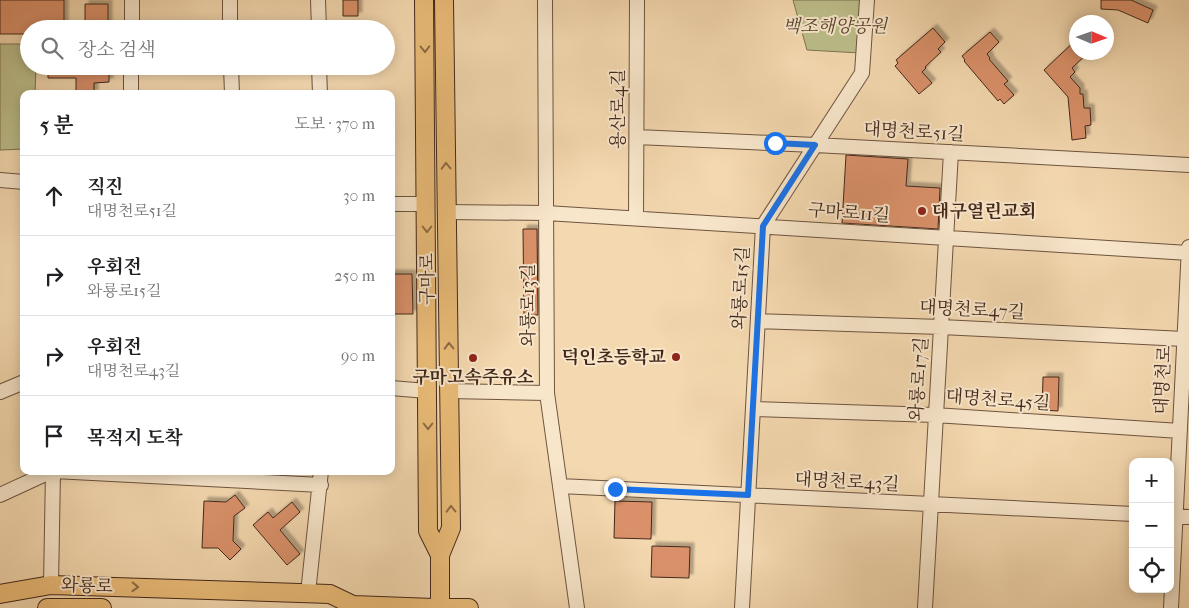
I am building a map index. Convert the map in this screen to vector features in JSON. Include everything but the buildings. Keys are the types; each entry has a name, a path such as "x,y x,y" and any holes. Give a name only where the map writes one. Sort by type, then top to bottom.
{"main road":[{"name":"구마로","path":"424,0 428,531 440,555"},
{"name":"구마로","path":"440,608 440,555 451,528 444,0"},
{"name":"와룡로","path":"0,594 51,585 308,593 330,594 349,606 434,608"},
{"name":"와룡로","path":"51,608 102,608"},
{"path":"444,608 469,608"}],"street":[{"path":"132,0 132,20"},
{"path":"230,0 230,20"},
{"path":"318,0 319,20"},
{"name":"와룡로13길","path":"545,0 547,393 577,608"},
{"name":"용산로4길","path":"636,218 637,0"},
{"name":"와룡로15길","path":"742,608 763,226 862,73 867,0"},
{"path":"131,75 131,90"},
{"path":"231,75 232,90"},
{"path":"319,75 320,90"},
{"name":"대명천로51길","path":"636,137 1189,165"},
{"name":"와룡로17길","path":"925,608 951,152"},
{"path":"0,180 20,182"},
{"path":"395,204 427,204"},
{"name":"구마로11길","path":"446,212 546,212 1189,253"},
{"name":"대명천로","path":"1171,608 1178,516 1189,247"},
{"name":"대명천로47길","path":"758,320 1184,339"},
{"path":"0,392 20,384"},
{"path":"395,388 427,391"},
{"path":"449,391 547,393"},
{"name":"대명천로45길","path":"753,408 935,415 1180,431"},
{"path":"0,495 44,475"},
{"path":"51,585 53,475"},
{"path":"206,475 321,478 308,593"},
{"name":"대명천로43길","path":"560,486 1129,514"}],"green space":[{"name":"백조해양공원","path":"793,0 863,0 860,53 807,50"},
{"path":"0,44 20,44 20,75 36,75 35,90 20,90 20,149 0,150"}],"place":[{"name":"대구열린교회","path":"922,211"},
{"name":"덕인초등학교","path":"676,357"},
{"name":"구마고속주유소","path":"473,358"}],"route":[{"path":"615,489 748,495 763,226 815,145 775,143"}]}
